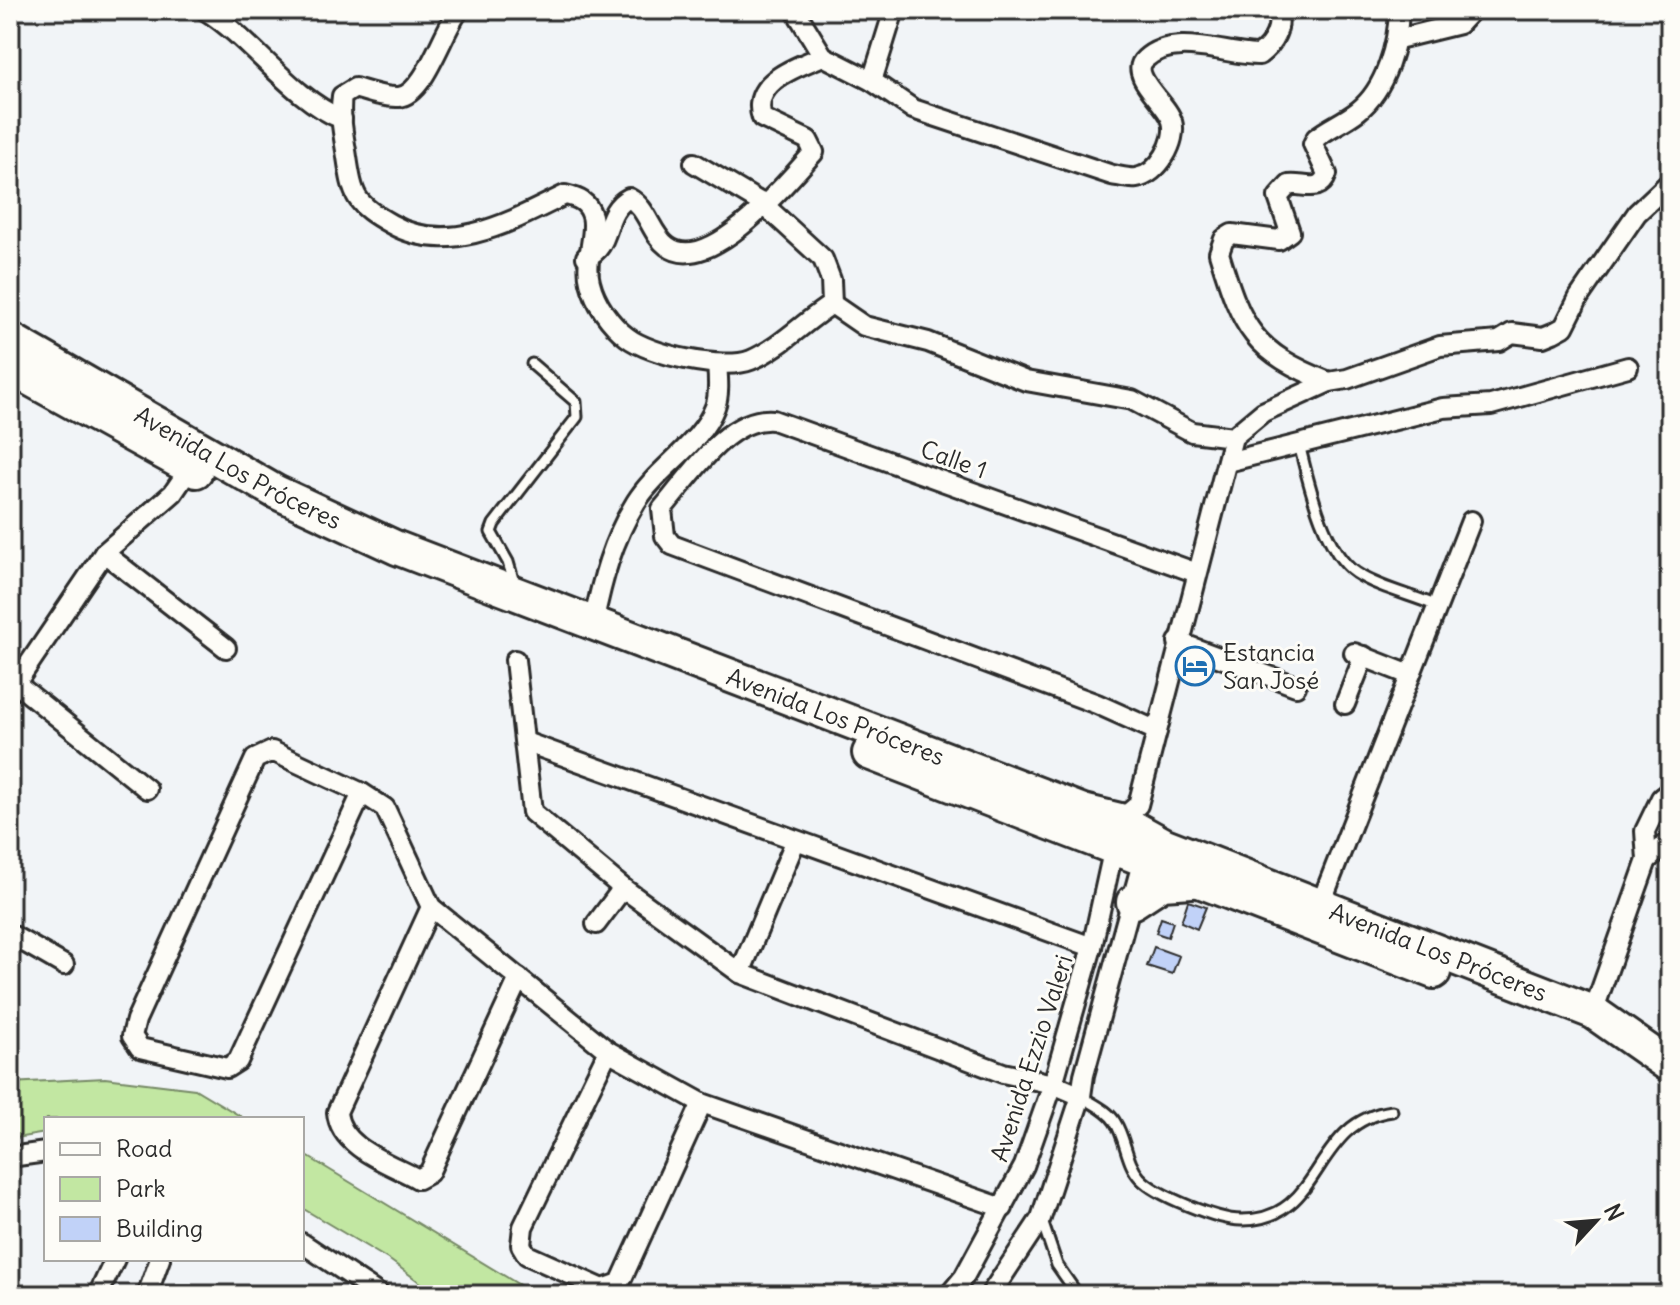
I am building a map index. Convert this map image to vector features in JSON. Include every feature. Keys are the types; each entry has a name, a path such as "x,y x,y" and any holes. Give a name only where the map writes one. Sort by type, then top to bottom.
{"highway":[{"name":"Avenida Los Próceres","path":"10,339 276,492 397,548 1124,824"},
{"name":"Avenida Los Próceres","path":"10,368 190,468 308,529 424,578 1124,824 1146,849 1195,880 1531,1008 1583,1031 1670,1085"},
{"name":"Avenida Los Próceres","path":"1146,849 1321,903 1593,1012 1670,1066"},
{"path":"1133,902 1162,883 1195,880"}],"street":[{"path":"205,10 237,32 293,84 342,119"},
{"path":"459,10 449,23 417,89 395,97 347,90 342,96 352,192 361,206 404,231 445,239 487,230 565,195 577,197 587,204 594,219 586,257 597,302 609,320 629,339 690,359 717,364 751,360 832,304"},
{"path":"795,10 823,56 872,81 913,109 1112,175 1137,178 1160,161 1172,141 1173,131 1173,122 1165,105 1147,85 1139,68 1141,62 1148,55 1186,48 1259,55 1270,47 1279,25 1275,10"},
{"path":"872,81 894,10"},
{"path":"1329,382 1274,356 1254,336 1235,305 1219,253 1220,245 1232,234 1279,240 1290,232 1278,197 1280,192 1289,185 1315,187 1325,181 1327,174 1313,144 1316,138 1361,109 1373,94 1398,39 1399,10"},
{"path":"1398,39 1459,24 1472,10"},
{"path":"586,257 600,248 615,207 629,198 637,202 653,231 669,248 681,252 706,248 735,233 814,152 808,140 762,118 758,105 763,92 793,68 823,56"},
{"path":"694,163 763,204 823,259 831,280 832,304"},
{"path":"832,304 864,326 928,342 1026,381 1132,400 1192,432 1233,437 1263,412 1329,382 1347,379 1440,346 1499,341 1512,333 1543,337 1564,327 1579,297 1637,213 1670,182"},
{"path":"593,624 608,556 625,521 652,481 701,428 716,404 717,364"},
{"path":"1227,462 1443,408 1491,405 1628,367"},
{"name":"Calle 1","path":"1157,731 1097,704 672,545 665,536 662,509 704,460 742,425 758,419 773,420 1197,573"},
{"name":"Avenida Ezzio Valeri","path":"949,1295 964,1277 1024,1166 1053,1084 1124,824 1157,731 1233,437"},
{"path":"147,789 14,689 104,553 173,493 190,468"},
{"path":"1321,903 1471,521"},
{"path":"104,553 226,648"},
{"path":"1178,642 1296,686"},
{"path":"1345,704 1359,654 1410,675"},
{"path":"515,660 532,812 623,888 740,973 1003,1073 1053,1084 1081,1096"},
{"path":"525,742 1092,947"},
{"path":"362,793 238,1061 227,1068 140,1048 132,1036 136,1020 255,759 272,751 362,793 385,808 431,907 608,1051 702,1103 1003,1208"},
{"path":"1593,1012 1647,860 1645,831 1661,798 1670,791"},
{"path":"1647,860 1670,841"},
{"path":"740,973 795,842"},
{"path":"990,1295 1041,1218 1081,1096 1084,1075 1146,849"},
{"path":"596,924 623,888"},
{"path":"431,907 337,1112 338,1128 348,1140 418,1179 429,1173 519,978"},
{"path":"10,934 64,965"},
{"path":"608,1051 523,1227 521,1245 527,1255 603,1289 620,1283 702,1103"},
{"path":"10,1157 44,1152"},
{"path":"304,1244 380,1295"},
{"path":"98,1295 114,1261"},
{"path":"147,1295 159,1261"}],"lane":[{"path":"514,593 514,576 491,532 577,417 576,402 532,364"},
{"path":"1299,444 1311,492 1344,560 1355,573 1437,606"},
{"path":"1081,1096 1115,1122 1132,1166 1147,1184 1191,1205 1239,1220 1261,1217 1294,1203 1353,1124 1371,1114 1392,1111"},
{"path":"1041,1218 1057,1265 1078,1295"}],"green space":[{"path":"105,1078 195,1089 242,1117 44,1117 44,1133 10,1139 10,1083"},
{"path":"304,1154 536,1295 437,1295 391,1261 304,1209"}],"building":[{"path":"1188,901 1206,907 1197,929 1181,922"},
{"path":"1161,918 1173,922 1168,937 1156,933"},
{"path":"1154,947 1179,956 1172,974 1147,966"}],"place":[{"name":"Estancia San José","path":"1195,666"}]}
